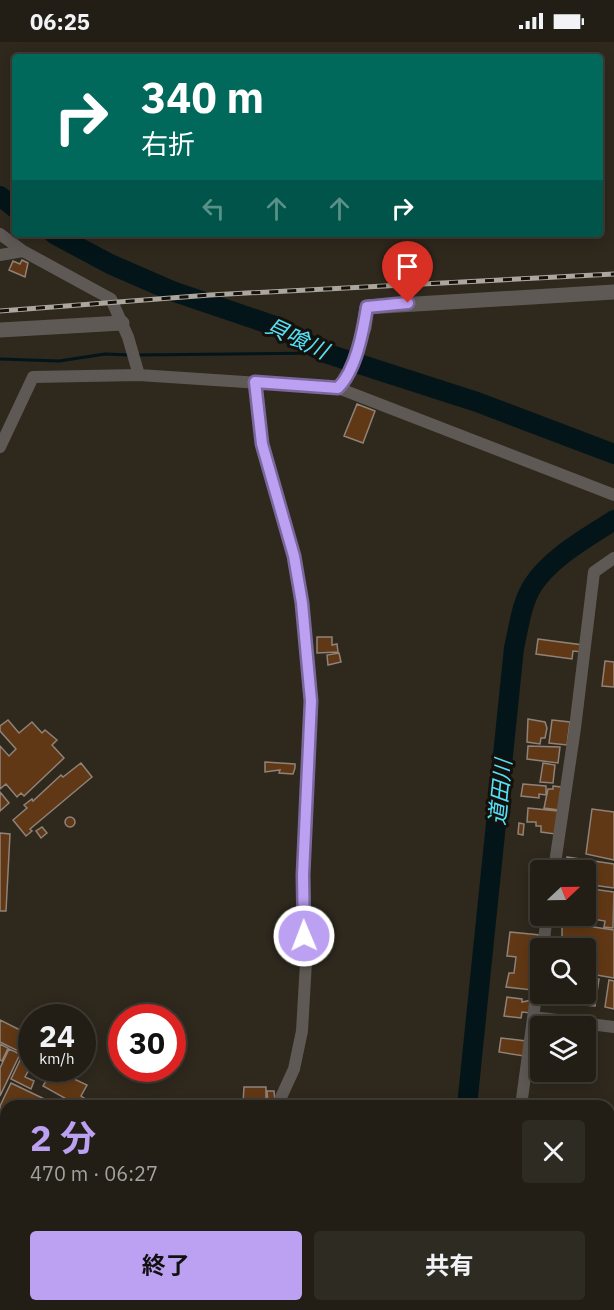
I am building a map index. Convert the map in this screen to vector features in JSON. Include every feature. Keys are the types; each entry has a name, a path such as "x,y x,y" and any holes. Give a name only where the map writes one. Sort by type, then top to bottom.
{"street":[{"path":"0,234 23,250 111,299 125,330 138,370"},
{"path":"0,255 23,250"},
{"path":"342,384 364,328 367,307 614,292"},
{"path":"0,330 125,330"},
{"path":"0,447 33,377 138,370 255,382 342,384 612,494"},
{"path":"255,382 262,444 294,556 302,603 311,701 303,875 306,963 302,1031 294,1069 280,1100"},
{"path":"555,860 575,728 594,572 614,558"},
{"path":"596,1025 614,1027"},
{"path":"522,1100 530,1039"}],"building":[{"path":"22,260 28,263 25,277 9,270 13,261 20,264"},
{"path":"357,404 375,411 363,443 344,436"},
{"path":"317,637 332,637 332,645 337,644 338,652 317,653"},
{"path":"538,639 583,645 582,652 573,651 572,659 536,654"},
{"path":"339,653 341,662 328,665 327,655"},
{"path":"605,661 614,662 614,687 602,686"},
{"path":"528,719 545,722 547,728 545,738 541,738 540,744 527,742"},
{"path":"8,720 19,733 32,722 42,733 45,730 57,740 52,745 64,758 24,796 21,793 17,797 6,784 0,789 0,746 9,756 16,749 0,731 0,726"},
{"path":"552,720 570,722 567,745 549,743"},
{"path":"528,746 560,747 558,763 527,759"},
{"path":"265,762 295,764 295,768 293,774 279,773 280,770 265,772"},
{"path":"81,763 92,777 30,829 32,831 26,836 13,820 27,808 24,805 32,799 33,801 61,775 63,777"},
{"path":"543,763 555,765 553,783 540,782"},
{"path":"523,784 546,786 546,795 539,794 539,798 521,796"},
{"path":"553,786 561,787 559,810 544,808 548,789 553,789"},
{"path":"0,792 9,803 0,811"},
{"path":"528,808 558,811 555,834 541,832 541,826 536,826 536,822 527,822"},
{"path":"592,809 614,812 614,860 586,854"},
{"path":"70,817 74,818 74,826 70,827 66,826 65,822 66,818"},
{"path":"519,823 524,824 523,835 518,834"},
{"path":"42,827 47,833 41,838 36,831"},
{"path":"0,833 10,834 6,911 0,911"},
{"path":"567,857 587,860 567,860"},
{"path":"596,861 614,864 614,888 596,886"},
{"path":"596,890 614,892 613,928 604,927 605,921 596,920"},
{"path":"587,926 614,930 614,978 596,975 596,938 562,938 562,927"},
{"path":"510,932 540,935 540,938 530,938 530,990 506,987 509,973 514,973 516,957 507,956"},
{"path":"596,978 599,979 596,999"},
{"path":"609,980 614,981 614,1009 605,1007"},
{"path":"507,997 522,999 522,1002 530,1000 531,1013 522,1012 521,1018 504,1016"},
{"path":"0,1020 18,1029 18,1051 0,1042"},
{"path":"501,1038 526,1041 524,1056 499,1052"},
{"path":"0,1044 8,1048 2,1061 0,1060"},
{"path":"9,1049 18,1053 18,1058 0,1096 0,1068"},
{"path":"18,1064 18,1082 34,1082 31,1089 11,1079"},
{"path":"45,1082 81,1082 87,1085 81,1096 83,1100 68,1100 43,1086"},
{"path":"11,1083 46,1100 3,1100"},
{"path":"244,1087 266,1087 266,1100 243,1100"},
{"path":"267,1091 274,1091 275,1100 268,1100"}],"waterway":[{"name":"貝喰川","path":"0,196 12,206"},
{"name":"貝喰川","path":"60,237 110,264 172,291 275,326 325,353 477,402 614,454"},
{"path":"136,355 325,353"},
{"path":"0,359 59,361 105,354 130,355"},
{"name":"道田川","path":"468,1100 514,648 521,616 533,585 549,566 614,520"}],"railway":[{"path":"0,311 210,295 614,274"}],"route":[{"path":"304,936 303,875 311,701 302,603 294,556 282,505 262,444 255,382 338,388 346,380 364,328 367,307 408,303"}]}
